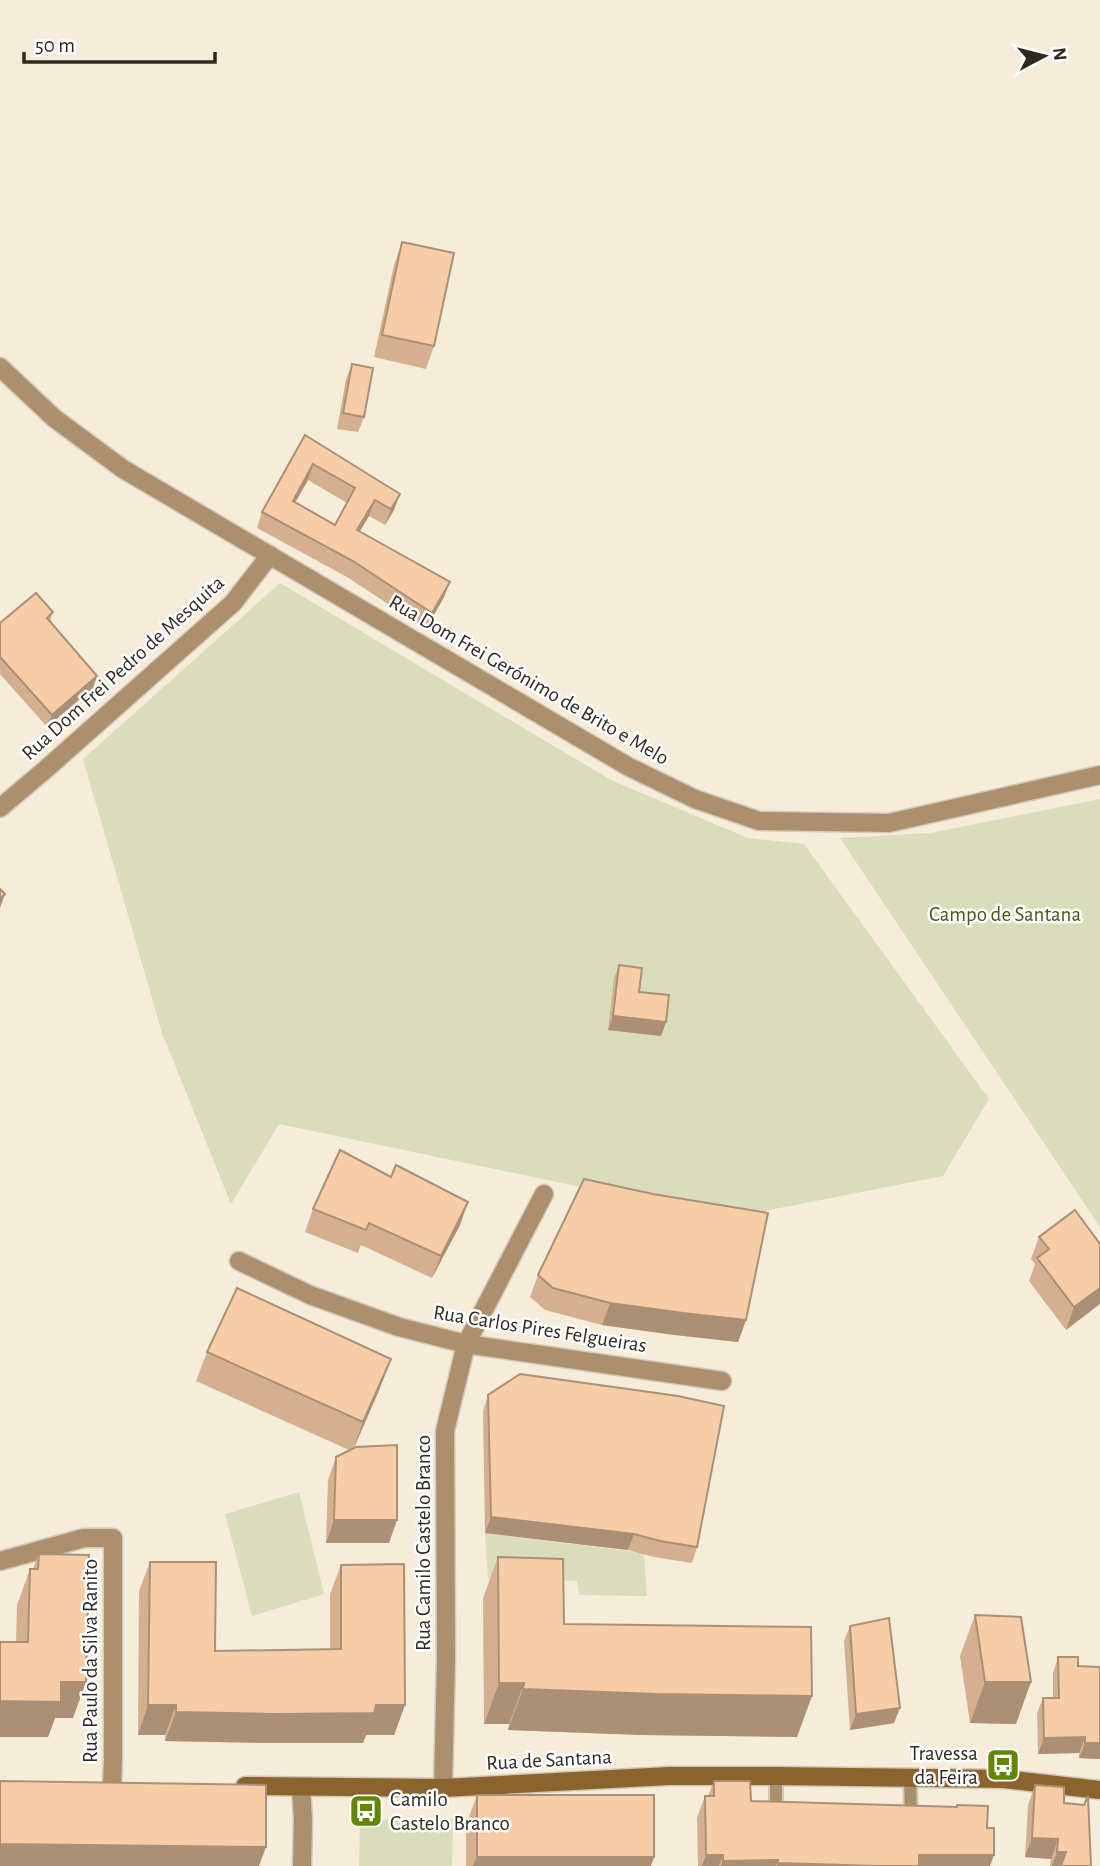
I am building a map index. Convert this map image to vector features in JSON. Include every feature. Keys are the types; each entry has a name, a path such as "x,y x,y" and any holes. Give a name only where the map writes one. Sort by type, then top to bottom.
{"main road":[{"name":"Rua de Santana","path":"234,1786 443,1788 669,1776 776,1776 1004,1779 1100,1790"},
{"path":"106,1785 133,1785"}],"street":[{"name":"Rua Dom Frei Gerónimo de Brito e Melo","path":"0,367 54,418 123,470 629,767 695,799 758,821 889,824 1098,779"},
{"name":"Rua Dom Frei Pedro de Mesquita","path":"0,808 233,603 270,555"},
{"name":"Rua Camilo Castelo Branco","path":"443,1788 446,1633 445,1431 466,1344 544,1194"},
{"name":"Rua Carlos Pires Felgueiras","path":"239,1261 310,1295 399,1327 466,1344 722,1381"},
{"name":"Rua Paulo da Silva Ranito","path":"0,1561 84,1538 113,1538 113,1760 106,1785"},
{"path":"301,1787 302,1866"}],"lane":[{"path":"776,1776 776,1812 790,1812"},
{"path":"897,1815 911,1815 910,1779"}],"green space":[{"path":"280,583 611,780 748,838 804,844 989,1099 943,1176 729,1218 279,1124 231,1204 162,1033 83,759"},
{"name":"Campo de Santana","path":"1100,799 1100,1227 840,838 931,833"},
{"path":"299,1492 324,1594 252,1616 225,1514"},
{"path":"485,1533 644,1553 647,1596 579,1595 577,1581 488,1579"},
{"path":"453,1819 452,1866 359,1866 360,1820"}],"building":[{"path":"402,242 454,253 434,346 382,335"},
{"path":"352,364 373,368 364,417 343,413"},
{"path":"305,435 400,494 391,509 375,500 357,530 450,582 432,613 353,561 262,512","holes":["313,464 355,488 335,525 293,501"]},
{"path":"36,593 53,612 47,618 97,676 52,715 0,659 0,623"},
{"path":"619,965 642,968 639,992 669,995 666,1022 613,1016"},
{"path":"340,1150 391,1177 396,1165 468,1202 441,1256 369,1223 366,1230 313,1209"},
{"path":"584,1179 653,1194 768,1213 746,1320 610,1303 553,1288 538,1275"},
{"path":"1075,1210 1100,1244 1100,1288 1074,1307 1037,1258 1049,1249 1039,1237"},
{"path":"237,1288 391,1359 363,1422 207,1352"},
{"path":"520,1374 678,1396 724,1406 697,1547 634,1534 491,1517 488,1395"},
{"path":"397,1445 397,1520 334,1520 336,1457 356,1447"},
{"path":"39,1554 89,1555 86,1682 61,1682 61,1702 0,1701 0,1642 28,1642 30,1569 38,1569"},
{"path":"498,1557 563,1559 564,1624 811,1627 812,1696 523,1689 524,1683 499,1683"},
{"path":"150,1562 216,1562 215,1651 341,1649 341,1565 404,1564 405,1705 376,1705 374,1713 275,1714 176,1712 176,1705 148,1705"},
{"path":"975,1615 1021,1617 1031,1682 985,1682"},
{"path":"889,1618 900,1708 856,1714 850,1626"},
{"path":"1058,1657 1078,1657 1078,1666 1100,1667 1100,1743 1085,1743 1085,1737 1044,1738 1043,1698 1059,1698"},
{"path":"0,1781 266,1785 266,1847 0,1844"},
{"path":"714,1781 750,1781 751,1801 988,1806 987,1828 994,1828 994,1855 919,1855 919,1866 778,1863 778,1860 723,1861 723,1855 706,1855 705,1796 714,1796"},
{"path":"1035,1785 1064,1787 1064,1803 1084,1805 1088,1796 1091,1866 1061,1866 1066,1852 1057,1852 1058,1839 1032,1838"},
{"path":"477,1795 654,1795 654,1857 477,1857"}],"place":[{"name":"Travessa da Feira","path":"1003,1765"},
{"name":"Camilo Castelo Branco","path":"366,1811"}]}
